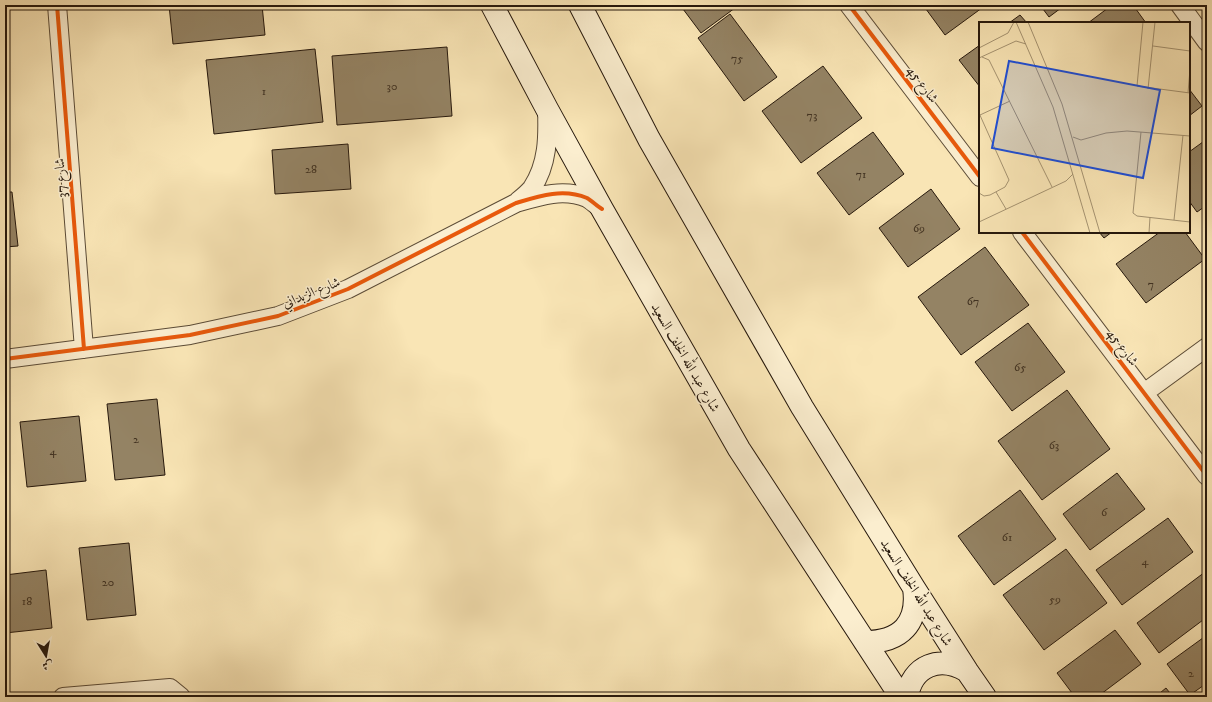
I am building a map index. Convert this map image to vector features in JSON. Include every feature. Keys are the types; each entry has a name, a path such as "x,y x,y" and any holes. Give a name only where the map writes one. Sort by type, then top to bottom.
{"main road":[{"name":"شارع عبد الله الخلف السعيد","path":"492,5 602,209 739,449 901,697"},
{"name":"شارع عبد الله الخلف السعيد","path":"580,5 649,139 802,407 914,588 985,697"},
{"path":"865,642 880,642 887,640 894,637 905,628 912,616 916,602 914,588"},
{"path":"907,697 910,685 916,675 924,668 935,664 946,663 957,665 967,671"}],"street":[{"name":"شارع 37","path":"57,5 84,349"},
{"name":"شارع 45","path":"849,5 979,176"},
{"path":"1180,5 1207,42"},
{"name":"شارع الزبداني","path":"516,203 531,189 542,170 546,154 547,109"},
{"name":"شارع الزبداني","path":"5,359 190,335 278,316 348,289 516,203 536,196 573,194 588,199 602,209"},
{"name":"شارع 45","path":"1023,233 1207,476"},
{"path":"1144,393 1207,347"},
{"path":"64,697 92,696 170,688 181,697"}],"building":[{"path":"169,5 262,5 265,35 173,44"},
{"path":"680,5 739,5 701,33"},
{"path":"923,5 986,5 945,35"},
{"path":"1040,5 1065,5 1049,17"},
{"path":"1112,5 1133,5 1145,22 1089,22"},
{"path":"730,14 777,77 744,101 698,38"},
{"path":"1020,15 1026,22 1010,22"},
{"path":"979,46 979,86 959,60"},
{"path":"447,47 452,116 337,125 332,56"},
{"path":"315,49 323,122 214,134 206,60"},
{"path":"823,66 862,118 801,163 762,111"},
{"path":"1190,90 1202,106 1190,115"},
{"path":"873,132 904,174 849,215 817,173"},
{"path":"1207,139 1207,205 1197,212 1190,202 1190,151"},
{"path":"348,144 351,189 275,194 272,150"},
{"path":"931,189 960,229 908,267 879,228"},
{"path":"5,192 12,192 18,246 5,247"},
{"path":"1100,233 1111,233 1104,238"},
{"path":"1159,233 1186,233 1205,259 1146,303 1116,264"},
{"path":"985,247 1029,305 961,355 918,297"},
{"path":"1028,323 1065,372 1012,411 975,362"},
{"path":"1067,390 1110,449 1042,500 998,441"},
{"path":"157,399 165,475 115,480 107,404"},
{"path":"79,416 86,481 27,487 20,422"},
{"path":"1117,473 1145,509 1090,550 1063,514"},
{"path":"1020,490 1056,539 994,585 958,536"},
{"path":"1168,518 1193,552 1122,605 1096,570"},
{"path":"129,543 136,615 87,620 79,548"},
{"path":"1066,549 1107,603 1044,650 1003,595"},
{"path":"46,570 52,628 5,633 5,575"},
{"path":"1205,572 1207,574 1207,617 1159,653 1137,623"},
{"path":"1115,630 1141,664 1097,697 1075,697 1057,673"},
{"path":"1207,635 1207,683 1190,695 1167,664"},
{"path":"1166,688 1173,697 1155,697"}],"cycle path":[{"path":"57,5 84,349"},
{"path":"849,5 979,176"},
{"path":"5,359 190,335 278,316 348,289 516,203 533,198 560,193 578,195 587,198 602,209"},
{"path":"1023,233 1207,476"}]}
